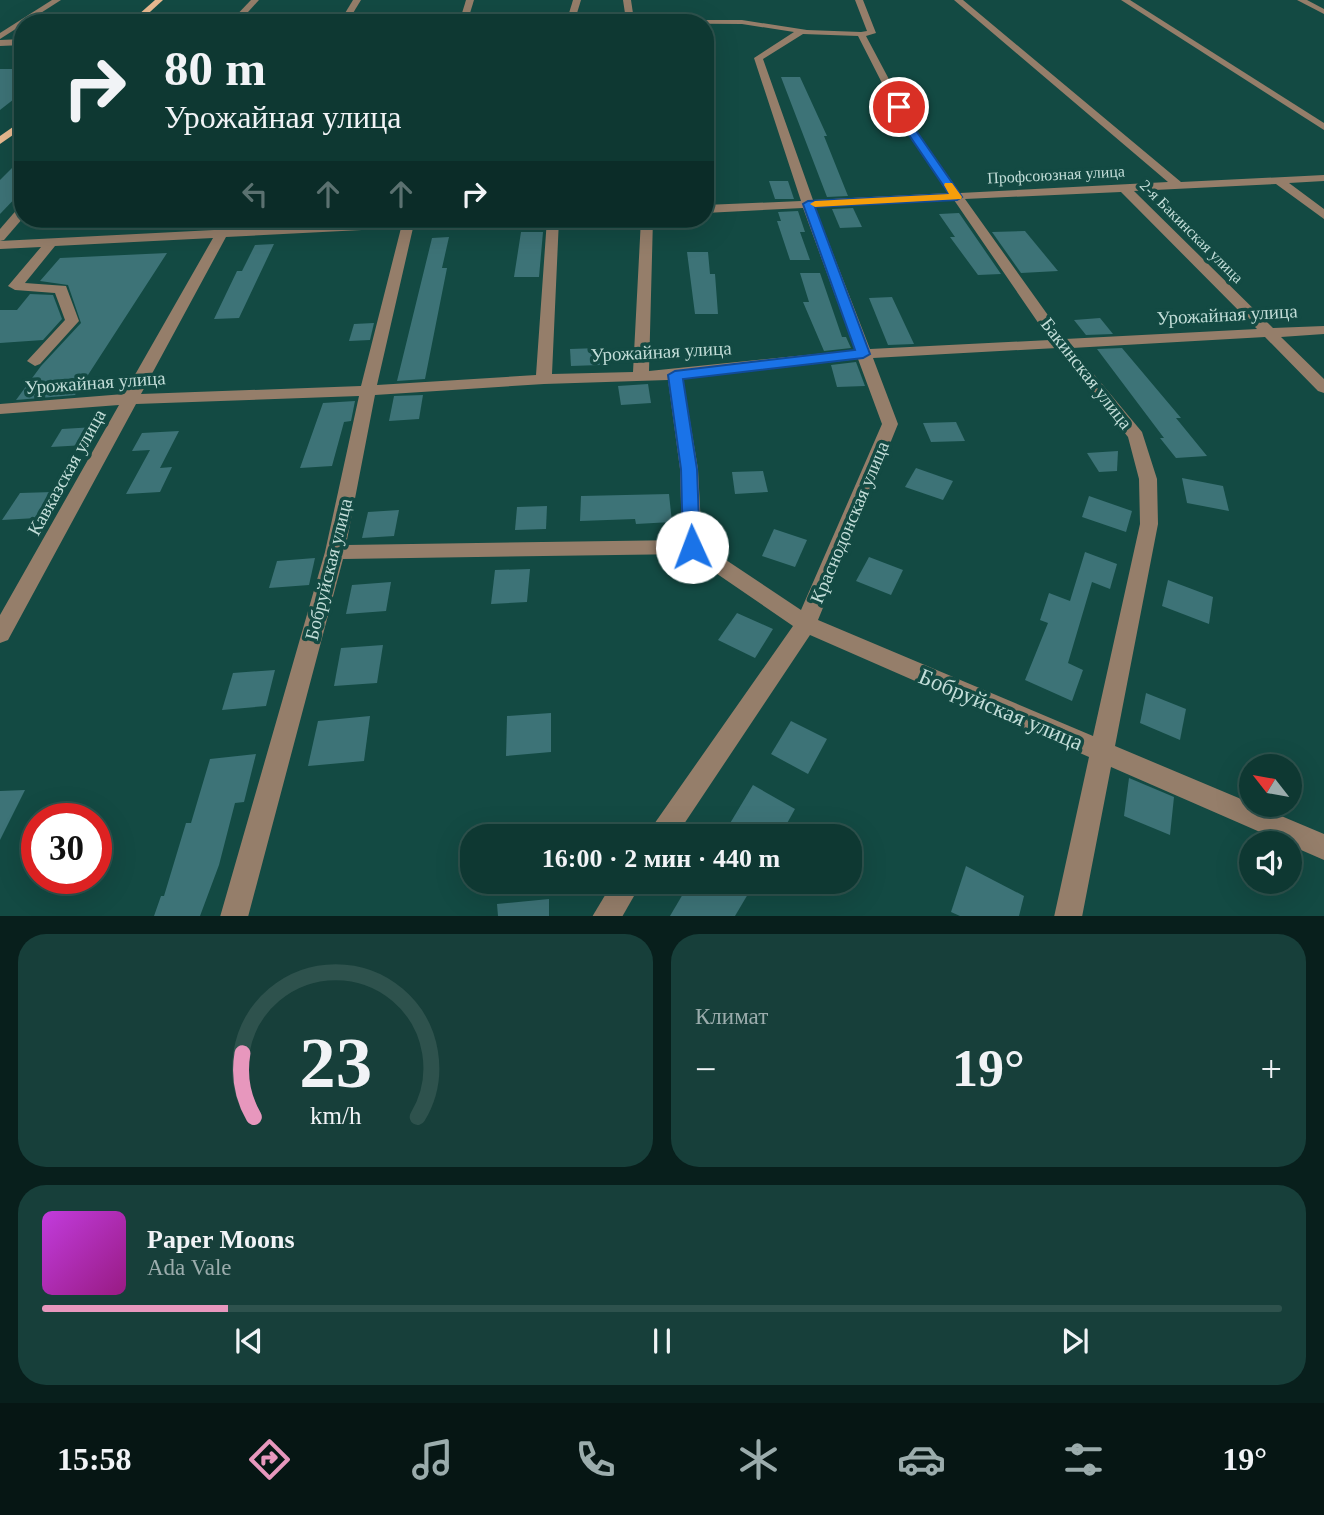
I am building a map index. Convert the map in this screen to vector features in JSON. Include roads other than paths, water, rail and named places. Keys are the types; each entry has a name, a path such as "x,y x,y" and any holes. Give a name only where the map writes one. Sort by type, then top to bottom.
{"main road":[{"path":"144,14 159,0"},
{"path":"0,141 14,130"}],"street":[{"path":"35,14 57,0"},
{"path":"241,14 254,0"},
{"path":"714,22 742,22 802,32 872,33 859,0"},
{"path":"958,0 1179,186"},
{"path":"1125,0 1324,127"},
{"path":"1301,0 1324,12"},
{"name":"Краснодонская улица","path":"669,824 806,624 890,424 808,204 758,58 802,32"},
{"name":"Бакинская улица","path":"861,34 912,132 1060,343 1136,436 1148,479 1149,524 1100,752 1069,916"},
{"name":"Профсоюзная улица","path":"714,209 1324,178"},
{"path":"1278,180 1324,215"},
{"name":"2-я Бакинская улица","path":"1124,188 1324,388"},
{"path":"0,237 14,221"},
{"path":"0,245 208,228"},
{"name":"Кавказская улица","path":"0,634 131,399 218,228"},
{"name":"Бобруйская улица","path":"234,916 335,552 368,391 407,228"},
{"path":"544,379 552,228"},
{"path":"641,375 647,228"},
{"path":"15,286 52,242"},
{"path":"0,290 15,286 61,289 72,321 35,361"},
{"name":"Урожайная улица","path":"0,409 131,399 368,391 544,379 675,375 863,354 1324,330"},
{"path":"335,552 692,547 689,469 675,375"},
{"name":"Бобруйская улица","path":"692,547 806,624 1324,847"},
{"path":"606,916 621,894"}]}
